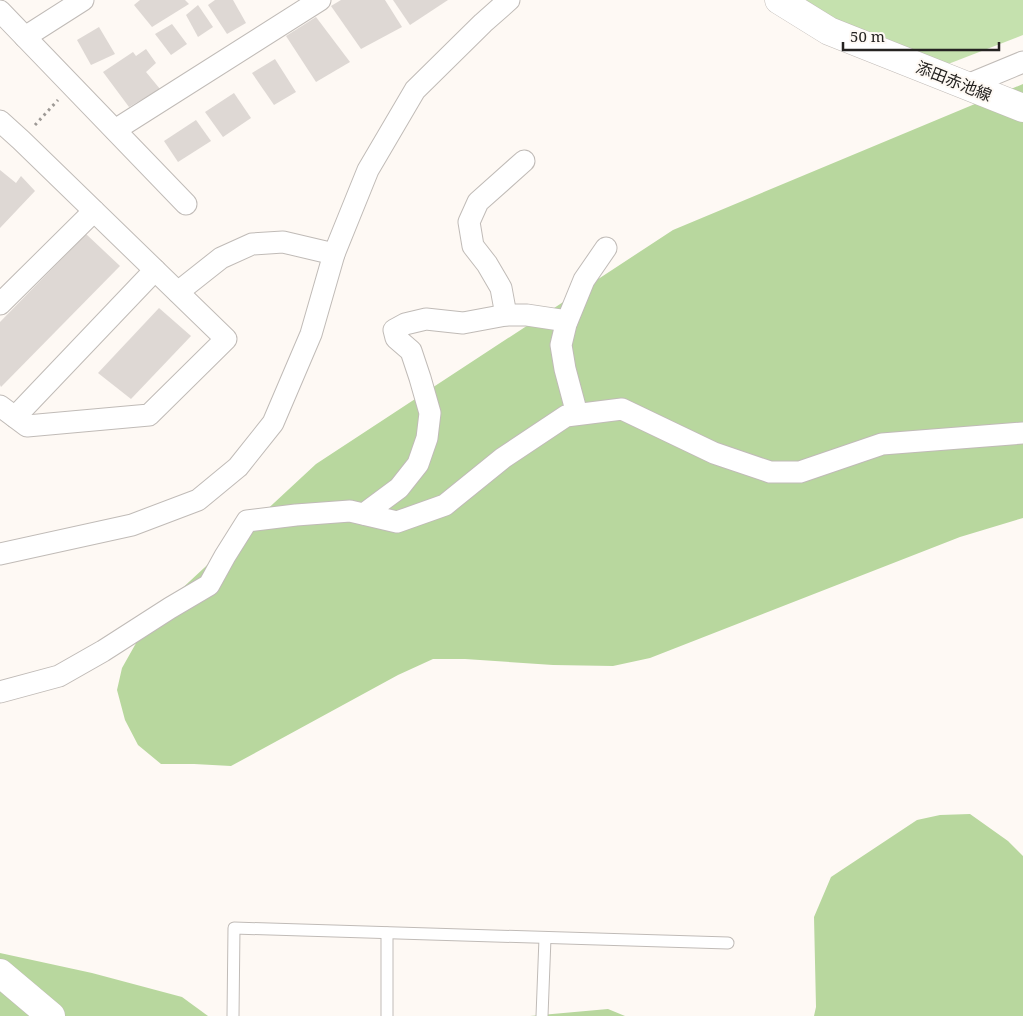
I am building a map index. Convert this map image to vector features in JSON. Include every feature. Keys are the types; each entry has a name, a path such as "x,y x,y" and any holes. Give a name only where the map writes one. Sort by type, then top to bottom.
{"main road":[{"name":"添田赤池線","path":"779,0 829,31 1023,108"},
{"path":"0,974 51,1016"}],"street":[{"path":"25,36 83,0"},
{"path":"115,130 320,0"},
{"path":"0,554 132,525 198,500 238,467 272,423 311,334 334,254 368,170 415,90 509,0"},
{"path":"0,11 186,204"},
{"path":"965,86 1023,62"},
{"path":"7,132 94,212 155,270 178,292 226,339 149,415 27,426 7,412 155,270"},
{"path":"506,315 501,288 487,264 473,246 469,222 478,202 524,161"},
{"path":"0,304 94,212"},
{"path":"178,292 220,258 252,244 283,242 334,254"},
{"path":"578,414 565,369 561,345 567,321 584,280 606,248"},
{"path":"364,514 398,488 418,464 427,438 430,413 420,378 410,351 396,338 394,330 405,324 426,319 463,323 506,315 527,315 567,321"},
{"path":"0,692 59,676 103,651 208,585 247,522 296,515 350,511 397,522 444,505 503,458 566,416 622,409 714,453 770,472 800,472 882,444 1023,433"}],"lane":[{"path":"233,1016 234,928 728,943"},
{"path":"387,933 387,1016"},
{"path":"542,1016 546,938"}],"path":[{"path":"7,132 72,85"}],"green space":[{"path":"800,0 1023,0 1023,35 943,66 827,17"},
{"path":"1023,84 1023,518 960,537 650,658 613,666 433,659 398,675 231,766 161,764 138,745 125,720 117,690 122,668 144,629 176,594 316,464 673,230"},
{"path":"970,814 1008,841 1023,856 1023,1016 814,1016 816,1007 814,917 831,877 917,820 940,815"},
{"path":"0,953 92,973 182,997 208,1016 0,1016"},
{"path":"608,1009 625,1016 530,1016"}],"building":[{"path":"140,0 185,0 189,4 152,27 134,5"},
{"path":"215,0 233,0 246,23 227,34 208,5"},
{"path":"341,0 385,0 402,27 361,49 331,6"},
{"path":"393,0 448,0 410,25"},
{"path":"198,5 213,27 198,37 186,15"},
{"path":"316,17 350,62 316,82 286,36"},
{"path":"172,24 187,44 171,55 155,34"},
{"path":"99,27 115,54 91,65 77,40"},
{"path":"146,49 156,63 146,72 160,89 129,107 103,72 133,52 136,56"},
{"path":"275,59 296,92 274,105 252,73"},
{"path":"234,93 251,118 223,137 205,112"},
{"path":"196,120 211,141 178,162 164,141"},
{"path":"0,170 16,183 21,176 35,191 0,228"},
{"path":"86,234 120,266 1,387 0,322"},
{"path":"159,308 191,336 131,399 98,373"}]}
